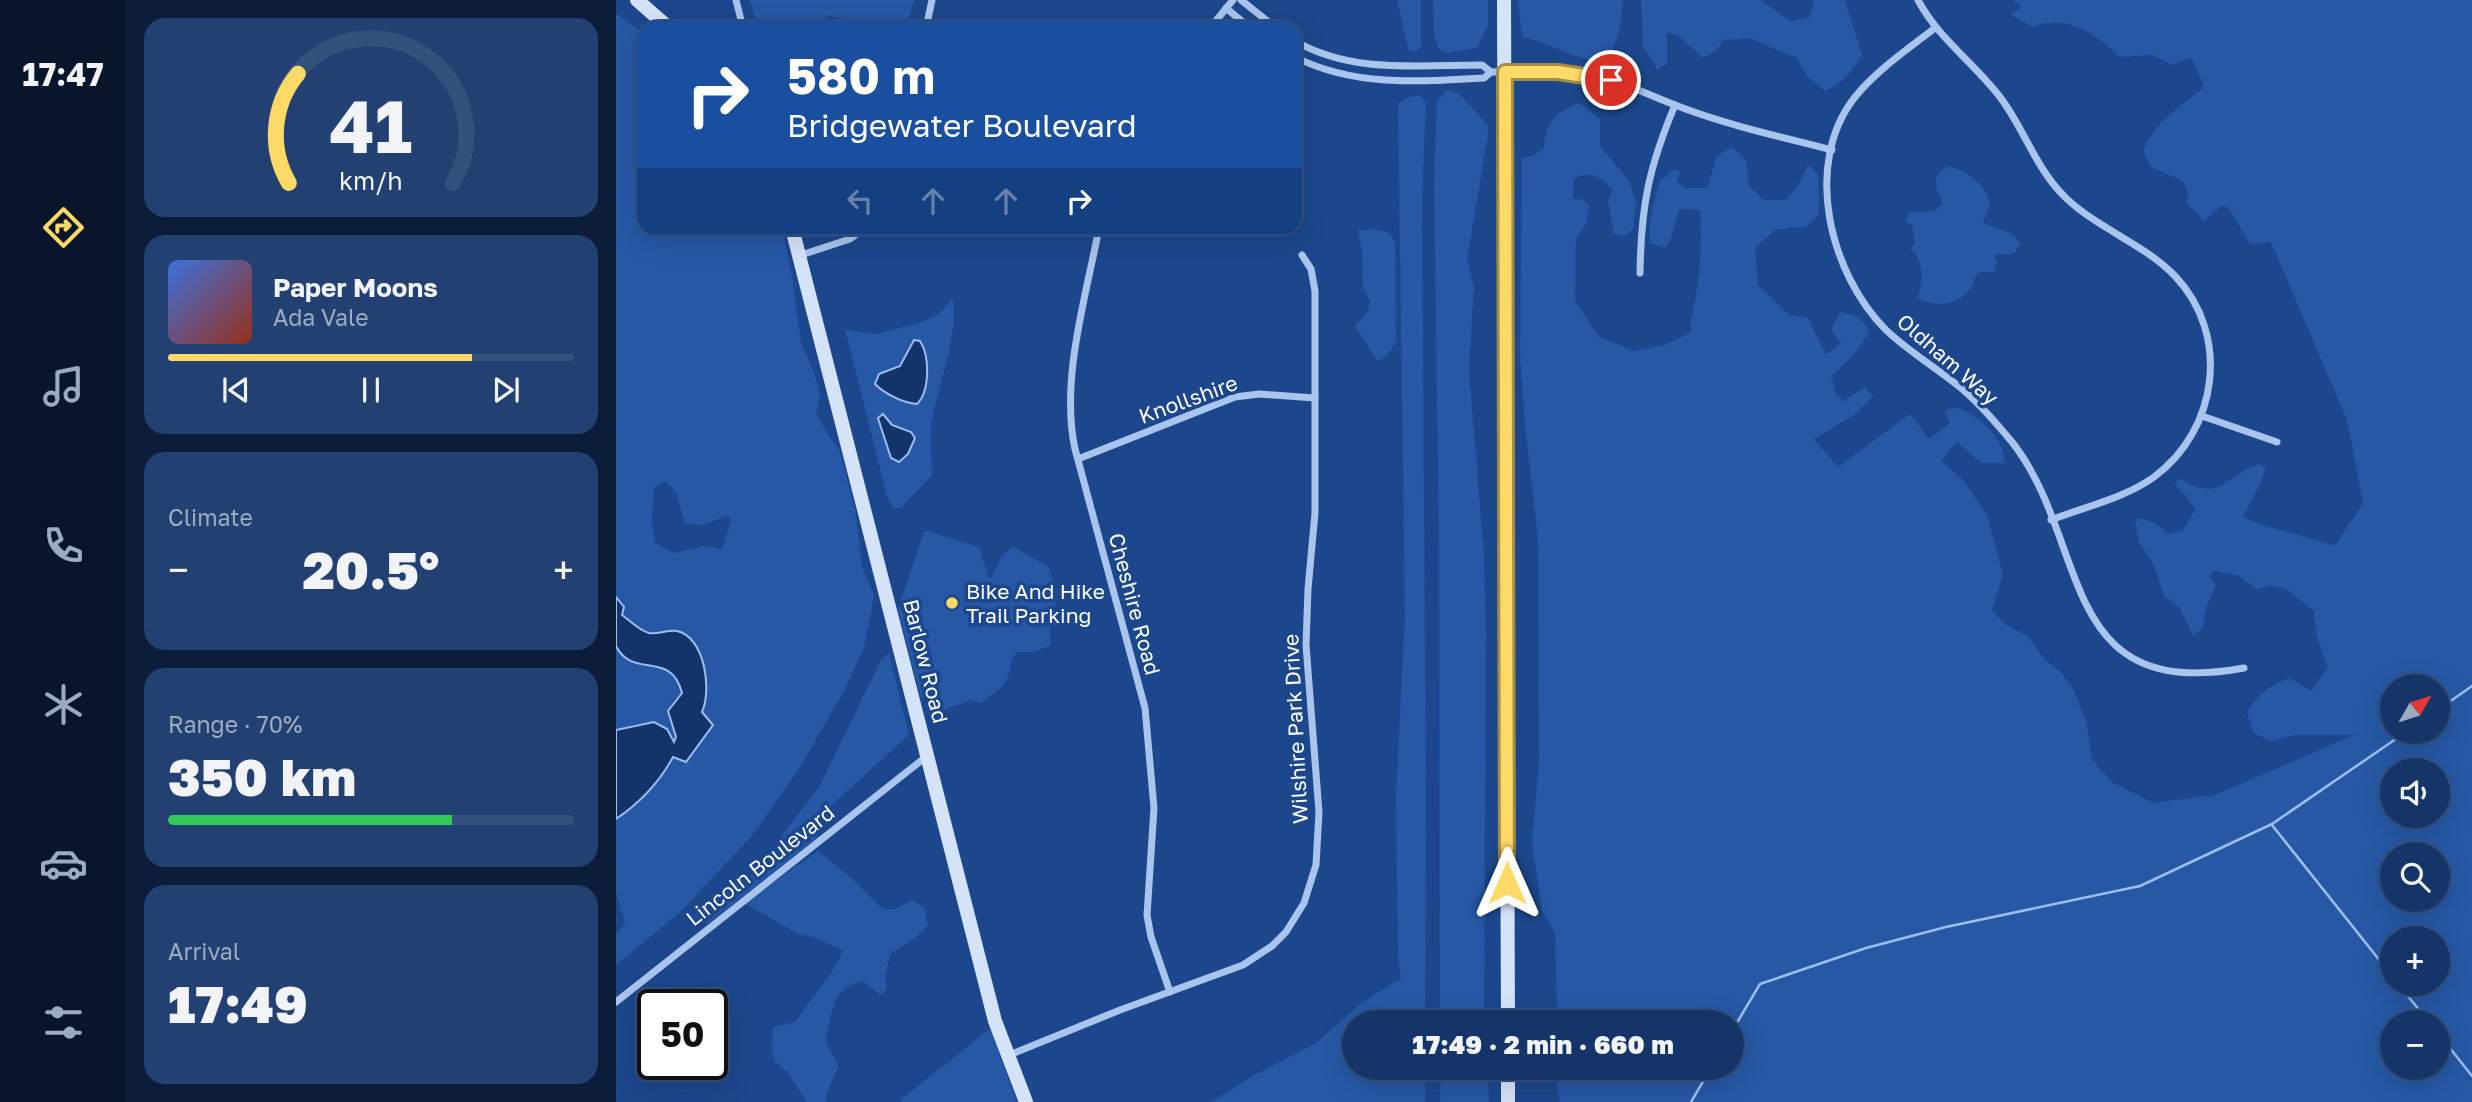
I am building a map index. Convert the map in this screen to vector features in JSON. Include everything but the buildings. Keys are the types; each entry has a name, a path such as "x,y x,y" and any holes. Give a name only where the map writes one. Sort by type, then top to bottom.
{"main road":[{"path":"637,0 660,21"},
{"path":"1504,0 1498,72 1508,1010"},
{"name":"Barlow Road","path":"794,235 995,1021 1026,1102"},
{"path":"1508,1080 1508,1102"}],"street":[{"path":"736,0 741,21"},
{"path":"928,21 932,0"},
{"path":"1216,21 1233,0"},
{"path":"1241,0 1267,21"},
{"path":"1918,0 1935,28 2002,99 2039,166 2067,199 2155,259 2178,279 2192,298 2206,331 2211,359 2211,383 2202,416 2181,452 2151,479 2134,488 2051,520"},
{"path":"1226,8 1242,21"},
{"name":"Oldham Way","path":"1935,28 1876,76 1855,97 1845,114 1832,150 1828,189 1831,225 1842,262 1861,299 1886,330 1961,388 1987,413 2025,462 2041,492 2081,598 2093,619 2119,646 2141,661 2168,671 2204,674 2244,668"},
{"path":"1302,44 1324,54 1385,66 1482,65 1498,72"},
{"path":"1319,68 1324,54"},
{"path":"1302,60 1342,76 1385,81 1484,78 1498,72 1558,72 1596,76 1756,131 1832,150"},
{"path":"1385,66 1385,81"},
{"path":"1640,273 1645,192 1655,152 1675,105"},
{"path":"801,255 855,235"},
{"name":"Cheshire Road","path":"1098,235 1068,400 1070,426 1146,717 1154,808 1147,915 1151,937 1170,992"},
{"name":"Wilshire Park Drive","path":"1007,1057 1243,965 1272,946 1294,921 1311,884 1317,851 1319,812 1306,645 1315,513 1315,291 1311,269 1302,255"},
{"name":"Knollshire","path":"1078,459 1235,397 1259,394 1315,398"},
{"path":"2202,416 2277,442"},
{"name":"Lincoln Boulevard","path":"616,1002 927,756"}],"shaded area":[{"path":"750,0 914,0 909,21 855,21 827,15 825,21 755,21"},
{"path":"1397,0 1421,0 1421,47 1414,52 1408,49"},
{"path":"1433,0 1488,0 1488,25 1477,48 1447,53 1438,48 1434,33"},
{"path":"1518,0 1623,0 1619,30 1612,49 1603,58 1591,60 1522,37"},
{"path":"1641,0 1761,0 1790,21 1810,17 1814,0 1845,0 1862,55 1847,76 1825,91 1807,76 1797,58 1749,38 1723,40 1716,51 1703,58 1679,36 1667,32 1667,64 1657,69 1643,46"},
{"path":"2013,0 2472,0 2472,1102 1560,1102 1556,1080 1744,1080 1744,1010 1557,1010 1555,933 1542,911 1532,843 1539,762 1538,538 1520,355 1522,158 1532,156 1544,147 1547,131 1554,118 1572,106 1580,103 1600,119 1600,146 1629,181 1636,202 1633,229 1625,236 1614,234 1608,202 1613,190 1595,176 1585,175 1574,179 1573,198 1584,200 1589,206 1587,222 1576,240 1575,300 1598,336 1633,351 1664,345 1691,332 1700,259 1700,210 1680,209 1665,248 1650,243 1650,218 1659,182 1672,170 1680,171 1677,182 1686,188 1707,188 1717,156 1731,147 1746,160 1749,186 1764,200 1786,200 1799,184 1808,165 1818,174 1819,214 1806,227 1776,229 1755,248 1758,285 1789,315 1808,318 1826,355 1841,343 1831,330 1840,312 1859,317 1870,331 1854,355 1831,376 1835,392 1843,401 1865,387 1873,396 1856,414 1814,439 1838,467 1910,414 1929,439 1950,423 1945,411 1957,407 1974,416 1989,429 2000,444 2005,463 1981,463 1957,442 1941,461 1963,480 1987,515 2003,574 1992,611 2007,625 2029,637 2044,659 2061,672 2074,691 2087,724 2092,760 2113,783 2153,803 2215,795 2354,735 2295,735 2270,741 2254,733 2247,712 2260,695 2289,678 2311,691 2328,667 2317,638 2314,611 2286,589 2269,585 2258,590 2237,575 2213,571 2209,577 2216,585 2206,608 2203,627 2194,637 2179,607 2164,596 2155,568 2139,541 2135,526 2138,518 2155,523 2168,534 2182,531 2196,509 2175,484 2179,478 2193,486 2213,488 2259,464 2266,467 2243,517 2265,526 2335,545 2363,503 2347,420 2271,242 2250,244 2228,207 2221,206 2204,221 2187,203 2188,192 2183,181 2151,167 2143,151 2161,123 2204,87 2191,57 2173,65 2152,55 2120,57 2080,28 2058,23 2033,27 2011,15 2022,7"},
{"path":"616,14 637,28 637,235 783,235 801,343 813,369 820,395 816,415 840,452 855,510 862,566 874,596 864,648 844,691 799,769 751,837 678,914 616,965 616,934 625,923 616,893 616,819 649,791 673,756 686,762 706,736 678,631 649,633 622,615 624,607 616,597","holes":["664,481 676,492 685,524 702,525 729,515 731,520 722,549 704,546 674,553 655,543 652,520 654,488"]},
{"path":"1447,90 1459,93 1489,127 1467,260 1474,287 1469,369 1484,557 1486,634 1484,1010 1440,1010 1439,536 1434,183 1437,101"},
{"path":"1420,95 1426,103 1422,202 1425,1010 1353,1010 1398,980 1401,981 1398,955 1396,795 1405,617 1398,103"},
{"path":"1948,166 1967,174 1979,183 1987,194 1989,204 1983,223 2013,234 2021,244 2013,254 1994,254 1997,263 1994,272 1980,272 1961,298 1940,304 1917,298 1922,278 1921,266 1910,249 1915,243 1912,225 1905,221 1909,212 1933,211 1943,204 1936,187 1936,179"},
{"path":"1374,229 1389,233 1395,242 1396,342 1387,356 1377,361 1355,326 1368,311 1370,301 1363,288 1358,230"},
{"path":"953,298 953,329 931,428 932,475 902,507 894,509 887,496 845,330 876,334 923,322 939,314"},
{"path":"914,340 920,341 927,364 924,391 917,404 894,397 875,384 879,374 900,366"},
{"path":"883,414 892,425 911,432 915,438 908,454 899,462 891,458 878,418"},
{"path":"924,532 979,547 990,580 1000,559 1012,546 1049,567 1057,598 1050,629 1051,645 1034,652 1016,652 1005,683 981,703 970,700 933,715 924,698 921,698 898,610"},
{"path":"616,597 624,607 622,615 642,630 649,633 677,631 687,635 694,643 700,653 706,678 702,712 713,725 686,762 673,757 649,791 616,819 616,730 654,722 667,729 674,742 676,737 668,711 682,693 677,680 669,672 632,662 623,656 616,646"},
{"path":"616,646 623,656 632,662 661,668 677,680 682,693 671,703 670,722 676,735 674,743 635,724 616,730"},
{"path":"889,653 909,735 814,821 819,829 818,837 708,923 702,923 711,911 747,880 819,787 881,660"},
{"path":"818,851 854,880 883,909 895,909 912,900 924,907 928,925 915,938 891,953 885,976 887,990 881,995 862,981 851,985 838,997 825,1041 839,1066 827,1092 826,1102 807,1102 787,1072 775,1062 772,1049 773,1027 796,1022 839,960 843,950 813,937 798,934 744,903"},
{"path":"1342,1020 1342,1080 1425,1080 1425,1102 1211,1102 1258,1073 1316,1043"},
{"path":"990,1029 1017,1102 900,1100"},
{"path":"1441,1080 1488,1080 1489,1102 1440,1102"}],"waterway":[{"path":"2450,702 2472,686"},
{"path":"1744,1011 1760,984 1866,948 1946,927 2140,886 2272,824 2389,744"},
{"path":"2272,825 2380,961"},
{"path":"2408,996 2419,1010"},
{"path":"2450,1048 2472,1076"},
{"path":"1691,1102 1704,1080"}],"place":[{"name":"Bike And Hike Trail Parking","path":"952,603"}],"route":[{"path":"1507,883 1505,72 1558,72 1611,80"}]}
